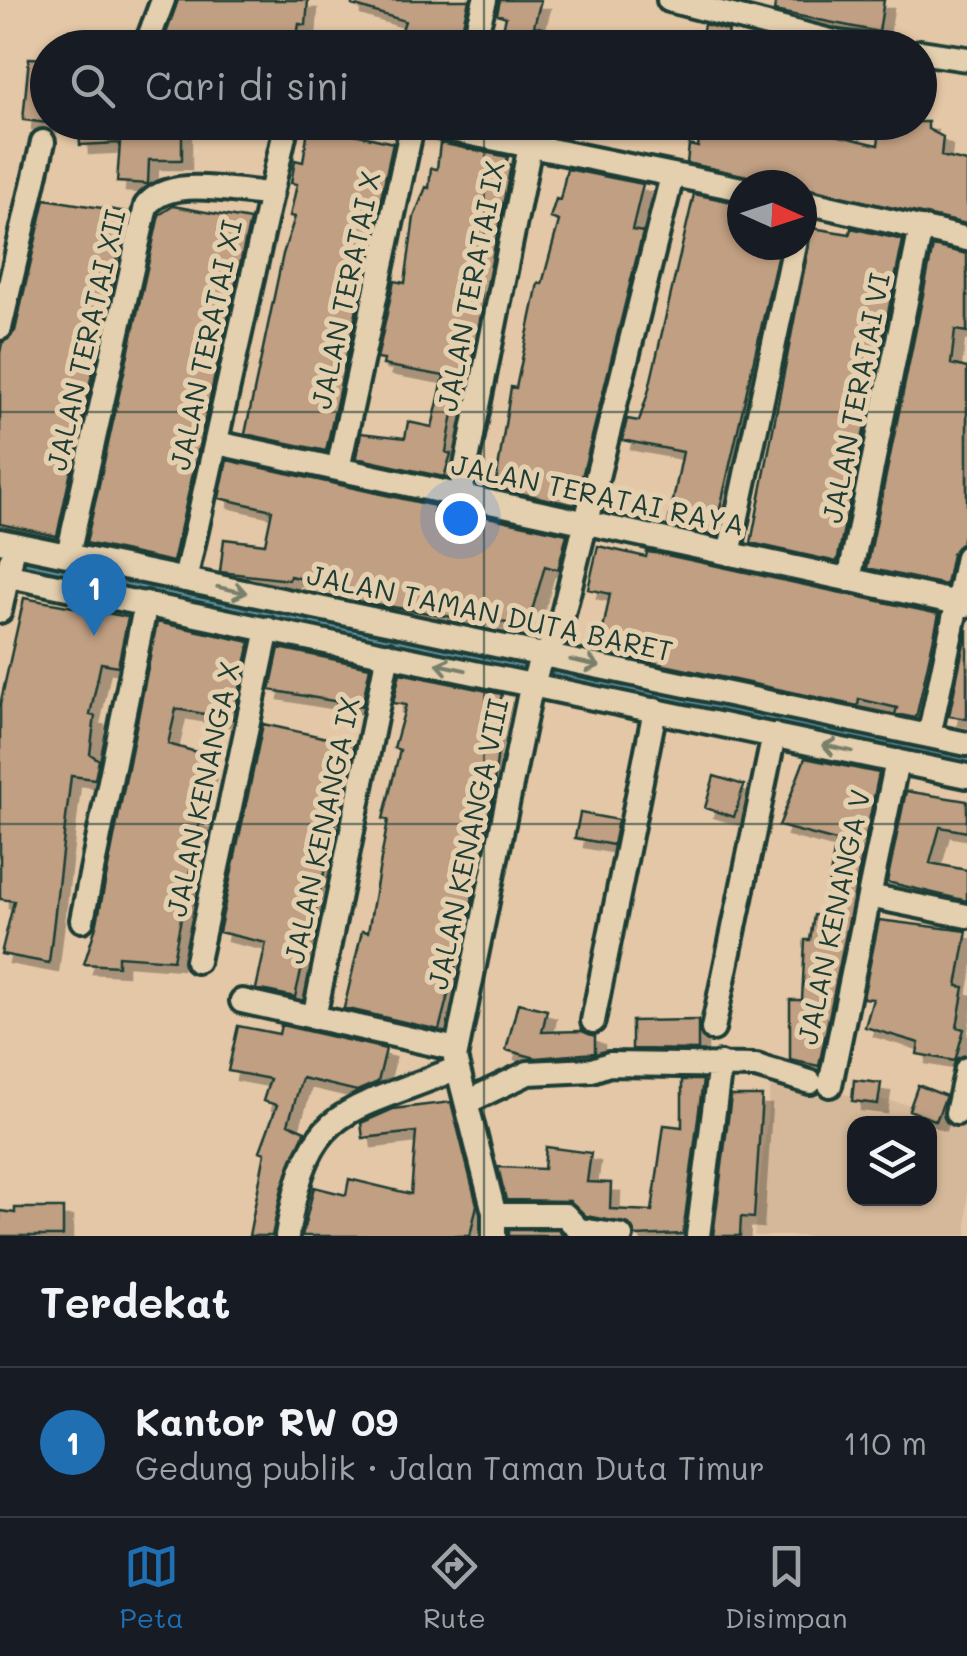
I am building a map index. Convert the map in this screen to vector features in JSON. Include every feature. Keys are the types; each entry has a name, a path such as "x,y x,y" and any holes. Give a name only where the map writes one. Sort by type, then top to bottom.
{"street":[{"path":"151,30 162,0"},
{"path":"477,30 485,0"},
{"path":"669,0 747,8 804,30"},
{"path":"937,55 967,59"},
{"name":"JALAN TERATAI XI","path":"185,580 282,140"},
{"name":"JALAN TERATAI X","path":"338,470 409,140"},
{"path":"506,140 727,186"},
{"path":"0,328 43,142"},
{"name":"JALAN TERATAI IX","path":"460,496 530,146"},
{"name":"JALAN KENANGA VIII","path":"456,1059 538,671 558,634 672,176"},
{"name":"JALAN TERATAI XII","path":"68,556 146,206 156,193 177,188 268,194"},
{"path":"817,208 967,239"},
{"name":"JALAN TERATAI VI","path":"849,580 920,228"},
{"path":"730,554 792,260"},
{"name":"JALAN TERATAI RAYA","path":"218,444 962,604"},
{"name":"JALAN TAMAN DUTA BARET","path":"7,560 68,556 185,580 538,671 967,744"},
{"path":"929,736 962,604 967,556"},
{"path":"0,611 7,560 146,603 388,654 538,671 656,710 967,776"},
{"path":"82,920 146,603"},
{"name":"JALAN KENANGA X","path":"197,961 268,629"},
{"name":"JALAN KENANGA IX","path":"314,1018 388,654"},
{"path":"592,1021 656,710"},
{"path":"713,1029 774,735"},
{"name":"JALAN KENANGA V","path":"720,1064 776,1068 820,1084 870,896 897,761"},
{"path":"870,896 967,916"},
{"path":"242,1001 456,1059"},
{"path":"456,1059 494,1226 566,1215 578,1230 621,1236"},
{"path":"288,1236 302,1164 322,1130 342,1114 456,1059"},
{"path":"467,1102 538,1072 592,1070 609,1064 720,1064 698,1236"},
{"path":"957,1113 967,1069"}],"shaded area":[{"path":"771,1083 967,1113 967,1236 754,1236"}],"building":[{"path":"178,0 308,0 306,25 299,24 298,30 167,30"},
{"path":"352,0 469,0 462,30 402,30 405,21 352,5"},
{"path":"500,0 541,0 534,26 549,30 503,30 506,17 497,14"},
{"path":"776,0 884,0 879,30 774,11"},
{"path":"704,24 725,30 703,30"},
{"path":"29,58 30,58 30,121 23,120"},
{"path":"937,134 943,137 941,156 967,162 967,224 817,191 817,170 727,172 687,163 689,145 698,147 699,140 857,140 878,145 879,140 937,140"},
{"path":"80,140 182,140 182,160 149,160 148,184 117,182 120,143 80,145"},
{"path":"306,140 393,143 326,451 245,434 283,254 295,217 290,216 297,184 291,183 295,160 303,162"},
{"path":"440,143 508,157 506,164 511,165 462,410 454,408 446,452 451,454 444,477 356,458 361,433 405,438 408,422 432,427 444,376 383,365 384,360 377,359 394,281 405,283 414,217 426,187 429,188 431,168 437,169"},
{"path":"567,169 643,184 632,230 643,232 575,505 495,488 511,387 516,388 538,283 542,284 559,221 550,218 556,199 560,200"},
{"path":"694,194 727,201 727,260 777,260 714,535 668,525 683,452 622,440 627,419 639,421"},
{"path":"45,199 127,212 57,536 0,524 0,353 2,343 15,331"},
{"path":"173,206 250,220 173,562 86,543 159,215"},
{"path":"851,228 903,240 837,562 751,543 806,260 817,260 817,229 850,234"},
{"path":"933,246 967,254 967,332 955,330 951,364 967,368 967,522 962,543 952,554 946,585 867,568"},
{"path":"227,460 435,506 433,513 488,517 567,534 558,570 545,566 527,628 459,612 458,618 357,601 359,592 290,576 289,580 220,572 224,539 265,544 272,510 219,498"},
{"path":"598,546 646,557 647,552 662,554 939,614 916,718 895,714 897,708 859,699 858,706 631,658 632,652 600,645 610,594 588,589"},
{"path":"24,598 128,617 118,666 101,663 90,715 95,716 90,754 99,760 95,779 71,776 49,963 1,954 14,901 0,899 0,705"},
{"path":"157,622 250,642 233,719 176,709 168,744 211,756 195,818 200,819 173,960 118,956 118,966 84,964 97,923"},
{"path":"967,629 967,719 949,716"},
{"path":"279,648 370,667 362,706 270,690"},
{"path":"400,673 502,694 490,749 498,750 492,801 481,844 475,842 469,884 474,885 472,901 439,1030 344,1008 362,931 368,932 388,820 383,819 400,750 394,748 406,705 393,703"},
{"path":"263,724 354,744 295,997 256,989 266,943 219,932"},
{"path":"805,758 879,773 819,1066 790,1060 790,1000 802,1000 805,940 810,940 814,915 823,916 836,841 779,826"},
{"path":"714,776 744,785 734,817 705,808"},
{"path":"906,791 967,801 967,832 940,827 930,863 967,870 967,901 887,882"},
{"path":"580,813 618,820 613,845 575,838"},
{"path":"879,920 967,931 957,986 964,987 957,1027 964,1029 955,1061 917,1054 919,1043 865,1027 873,999 863,998"},
{"path":"518,1003 547,1010 542,1032 582,1031 595,1036 595,1053 536,1058 506,1050"},
{"path":"698,1020 698,1050 632,1049 632,1021"},
{"path":"281,1025 386,1049 378,1082 357,1091 302,1078 288,1124 305,1131 282,1188 272,1236 249,1236 265,1153 260,1151 277,1105 263,1101 270,1079 228,1071 238,1026 279,1034"},
{"path":"682,1080 703,1080 683,1234 636,1236 629,1224 586,1216 570,1201 506,1200 498,1167 544,1169 546,1147 591,1153 587,1182 611,1183 610,1209 652,1211 664,1125 682,1127"},
{"path":"854,1080 881,1083 878,1104 852,1101"},
{"path":"918,1085 946,1096 937,1118 909,1110"},
{"path":"731,1096 762,1096 754,1218 741,1217 740,1236 713,1236"},
{"path":"451,1102 477,1205 470,1236 302,1236 314,1187 346,1195 349,1179 411,1194 416,1132 363,1138 361,1123 393,1109"},
{"path":"15,1208 63,1208 63,1236 0,1236 0,1211 15,1213"},
{"path":"509,1230 558,1230 564,1236 509,1236"}],"waterway":[{"path":"0,557 967,762"}],"place":[{"name":"Kantor RW 09","path":"94,636"}]}
